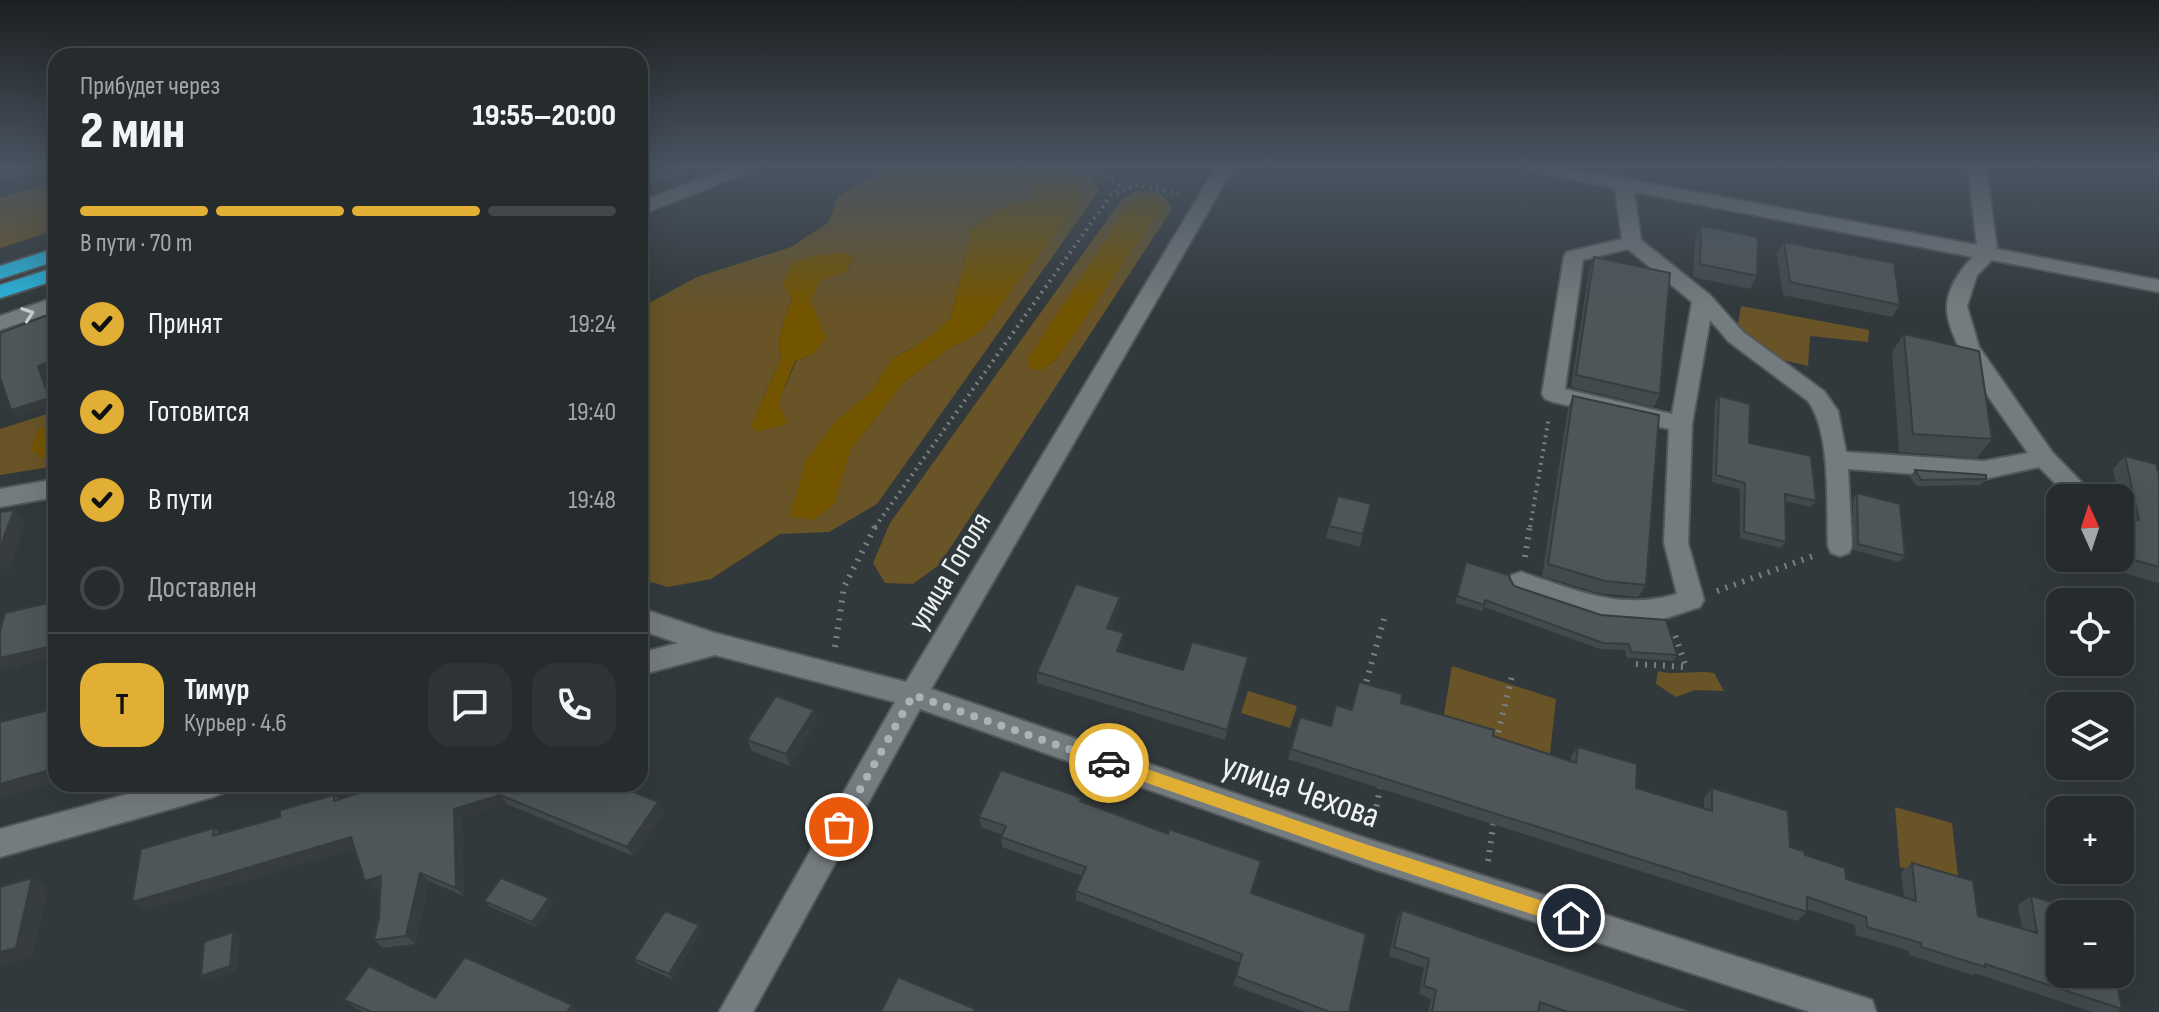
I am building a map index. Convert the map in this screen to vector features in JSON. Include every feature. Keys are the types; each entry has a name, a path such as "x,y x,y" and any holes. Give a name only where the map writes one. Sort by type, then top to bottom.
{"highway":[{"path":"0,273 48,257"},
{"path":"0,292 48,276"}],"street":[{"name":"улица Гоголя","path":"735,1012 913,695 1196,214"},
{"path":"1628,214 1632,242 1703,300 1736,337 1816,396 1827,411 1836,460 1840,546"},
{"path":"1783,214 2159,286"},
{"path":"1983,214 1988,253"},
{"path":"1632,242 1574,256 1553,394 1681,424"},
{"path":"1988,253 1968,273 1957,306 1969,348 2044,458 2071,484"},
{"path":"1521,582 1598,608 1648,613 1691,600 1676,543 1681,424 1703,300"},
{"path":"0,323 48,307"},
{"path":"1836,460 1984,470 2044,458"},
{"path":"0,498 48,489"},
{"name":"улица Чехова","path":"648,622 715,644 913,695 1368,853 1860,1012"},
{"name":"улица Чехова","path":"648,662 715,644"},
{"path":"0,843 184,792"}],"path":[{"path":"832,672 844,587 875,527 1097,214"},
{"path":"1521,582 1553,394"},
{"path":"1691,600 1840,546"},
{"path":"1636,664 1686,667 1672,624 1658,624 1648,613"},
{"path":"1375,698 1363,694 1384,619"},
{"path":"1492,756 1512,676"},
{"path":"1368,853 1383,777"},
{"path":"1484,890 1494,811"}],"shaded area":[{"path":"0,214 48,214 48,233 0,248"},
{"path":"832,214 991,214 971,230 951,318 926,340 892,359 873,390 837,420 851,449 904,382 950,348 980,332 1071,214 1083,214 877,504 829,532 780,534 711,579 668,587 648,581 648,304 697,277 791,247 829,222","holes":["856,259 845,272 821,281 810,301 812,355 796,361 779,402 751,425 781,359 778,341 792,298"]},
{"path":"991,214 1071,214 980,332 950,348 904,382 851,449 834,504 813,520 790,516 806,460 837,420 873,390 892,359 926,340 951,318 971,230"},
{"path":"1111,214 1145,214 1042,370 1057,359 1156,214 1169,214 939,565 913,584 885,583 873,563 890,523"},
{"path":"1123,214 1157,214 1057,359 1042,370 1029,369 1028,358"},
{"path":"846,252 856,258 845,272 821,281 810,301 826,338 812,355 795,361 779,402 787,424 756,432 751,425 781,359 778,341 792,298 783,284 791,263 813,256"},
{"path":"1741,306 1869,330 1868,342 1810,336 1808,366 1734,348"},
{"path":"48,414 48,425 39,429 42,458 48,459 48,467 0,475 0,429"},
{"path":"48,425 48,459 30,449 39,429"},
{"path":"1452,666 1556,699 1549,763 1443,720"},
{"path":"1658,671 1714,673 1724,691 1695,690 1676,697 1656,684"},
{"path":"1248,691 1297,706 1290,728 1241,713"},
{"path":"1895,807 1952,823 1959,885 1900,867"}],"building":[{"path":"1701,226 1758,237 1757,276 1700,264"},
{"path":"1784,242 1894,263 1900,305 1790,282"},
{"path":"1594,257 1670,273 1660,394 1576,375"},
{"path":"48,315 48,362 38,366 48,398 11,410 0,380 0,333"},
{"path":"1904,334 1979,351 1992,439 1913,434"},
{"path":"1573,396 1659,415 1646,585 1605,581 1548,564"},
{"path":"1719,396 1750,404 1749,443 1811,456 1816,501 1785,494 1786,542 1744,532 1745,483 1716,475"},
{"path":"2125,456 2156,464 2159,475 2159,567 2134,560 2134,519 2139,520 2134,484 2131,484"},
{"path":"1915,470 1986,475 1986,479 1921,480"},
{"path":"1857,493 1900,504 1905,556 1858,544"},
{"path":"1338,496 1371,504 1363,534 1329,526"},
{"path":"14,510 0,547 0,512"},
{"path":"1466,562 1508,575 1514,586 1601,615 1666,620 1677,655 1631,652 1629,644 1603,643 1485,600 1484,605 1457,596"},
{"path":"1076,584 1120,597 1107,628 1124,633 1117,651 1183,670 1192,642 1248,657 1227,730 1037,672"},
{"path":"48,603 48,647 0,658 0,631 5,613"},
{"path":"1359,682 1402,694 1401,703 1494,730 1493,736 1576,763 1578,747 1637,764 1636,788 1712,811 1712,788 1788,811 1790,847 1845,868 1846,879 1916,901 1912,863 1973,881 1978,916 2037,933 2031,896 2046,900 2046,984 1921,947 1921,943 1867,927 1866,917 1807,897 1807,912 1291,749 1300,717 1331,726 1336,705 1352,710"},
{"path":"776,696 814,710 786,754 747,740"},
{"path":"48,710 46,771 0,784 0,722"},
{"path":"1001,770 1082,798 1080,801 1168,834 1169,829 1261,861 1251,893 1366,934 1349,1012 1330,1012 1236,976 1242,954 1076,891 1086,867 1001,837 1006,826 979,817"},
{"path":"363,792 634,792 658,802 627,847 500,795 454,809 456,888 420,873 406,936 374,940 379,918 381,876 365,881 351,837 132,902 141,849 214,828 213,836 280,817 280,810 334,795 334,801"},
{"path":"32,878 16,948 0,952 0,887"},
{"path":"501,878 549,898 532,922 484,901"},
{"path":"1402,910 1691,1012 1568,1012 1540,1002 1538,1012 1432,1012 1436,990 1424,986 1429,959 1394,947"},
{"path":"665,911 699,925 669,974 634,959"},
{"path":"233,932 230,966 201,976 204,942"},
{"path":"465,957 572,1005 567,1012 372,1012 344,1000 369,966 435,998"},
{"path":"898,977 975,1009 974,1012 881,1012"},
{"path":"2058,988 2118,988 2122,1009"}],"way so far":[{"path":"839,827 913,695 1109,763"}],"route":[{"path":"1109,763 1368,853 1571,918"}]}
